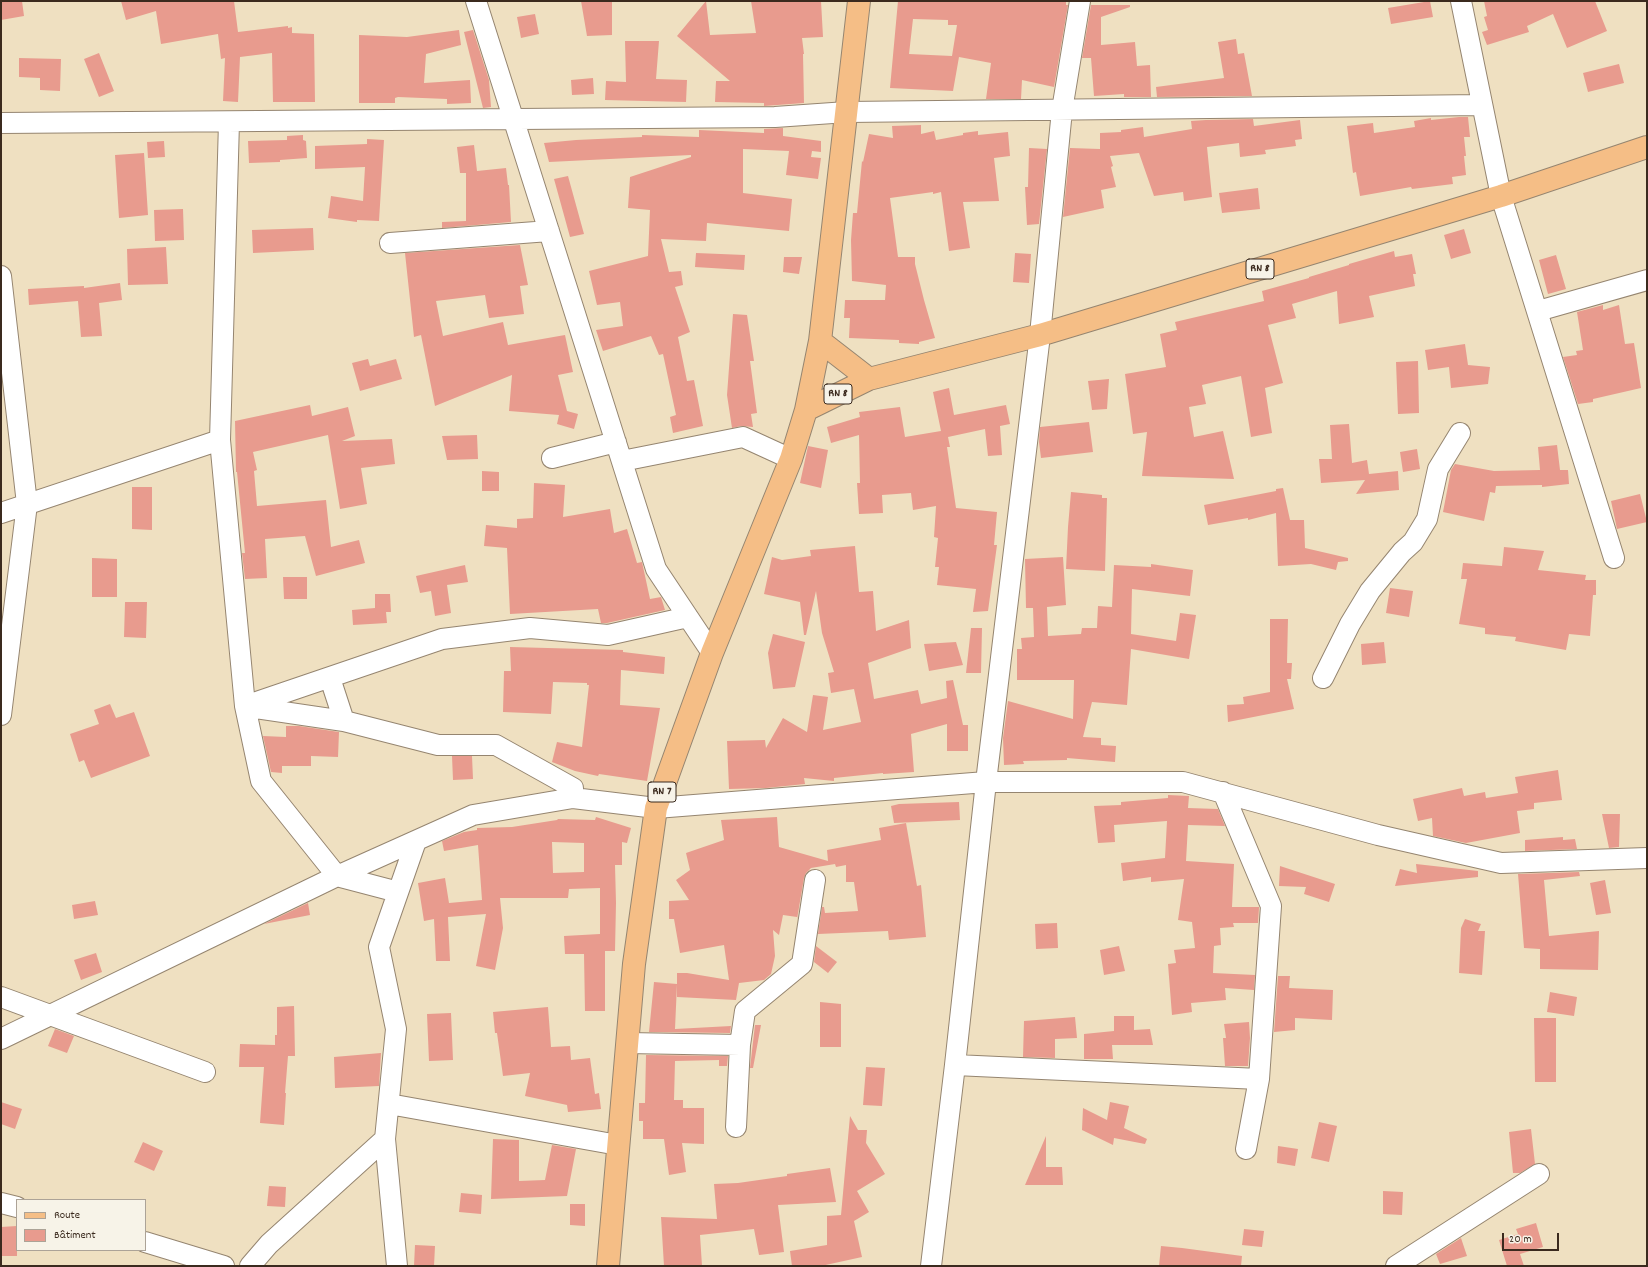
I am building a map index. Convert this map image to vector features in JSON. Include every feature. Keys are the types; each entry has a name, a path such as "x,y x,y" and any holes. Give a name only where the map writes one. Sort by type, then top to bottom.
{"main road":[{"path":"820,342 860,1"},
{"name":"RN 8","path":"806,410 869,379 1040,335 1501,196 1647,148"},
{"name":"RN 8","path":"820,342 869,379"},
{"name":"RN 7","path":"608,1266 634,964 656,808 712,653 791,459 806,410 820,342"}],"street":[{"path":"476,1 656,569 712,653"},
{"path":"934,1263 986,782 1040,335 1062,110 1080,1"},
{"path":"1461,1 1501,196 1614,558"},
{"path":"1,123 775,117 847,112 1482,104"},
{"path":"229,122 220,440 244,706 261,781 337,876 398,892"},
{"path":"390,243 549,231"},
{"path":"1,276 27,504 1,715"},
{"path":"1538,311 1647,280"},
{"path":"1323,678 1350,624 1370,591 1402,552 1413,542 1427,519 1438,469 1460,433"},
{"path":"622,461 743,437 791,459"},
{"path":"1,513 220,440"},
{"path":"552,458 616,442"},
{"path":"244,706 442,639 530,628 608,635 688,617"},
{"path":"330,678 344,721"},
{"path":"244,706 344,721 438,745 496,745 572,788 573,798"},
{"path":"1,1039 337,876 473,815 573,798 656,808 986,782 1183,782 1378,835 1501,863 1647,858"},
{"path":"1223,792 1271,906 1260,1079 1246,1149"},
{"path":"397,1266 386,1139 396,1029 379,947 416,841"},
{"path":"736,1127 740,1045 745,1011 802,964 815,880"},
{"path":"1,997 205,1072"},
{"path":"627,1043 740,1045"},
{"path":"955,1065 1260,1079"},
{"path":"389,1104 618,1146"},
{"path":"250,1266 269,1244 386,1139"},
{"path":"1396,1266 1539,1174"},
{"path":"1,1202 16,1206"},
{"path":"146,1242 224,1266"}],"building":[{"path":"1,1 22,1 24,16 1,20"},
{"path":"121,1 234,1 238,32 288,26 288,28 292,27 292,33 314,34 315,102 273,102 272,53 240,57 238,102 223,101 225,58 221,59 218,34 161,44 156,11 126,20"},
{"path":"581,1 612,1 612,35 587,36"},
{"path":"706,1 710,35 756,33 751,1 821,1 823,37 802,38 804,54 804,103 764,106 764,103 715,102 716,81 730,81 677,36"},
{"path":"898,1 1066,1 1066,5 1068,5 1054,87 1022,80 1021,99 986,99 991,63 959,57 953,91 890,88","holes":["913,19 948,20 948,25 957,25 952,56 909,54"]},
{"path":"1430,1 1433,17 1391,24 1388,8"},
{"path":"1484,1 1595,1 1607,31 1567,48 1553,14 1527,26 1529,32 1487,45 1482,32 1488,30 1484,17 1487,16"},
{"path":"1091,5 1130,5 1130,7 1101,17 1101,45 1135,42 1137,66 1150,65 1151,97 1124,97 1124,94 1094,96 1091,58 1082,58"},
{"path":"535,14 539,34 521,38 517,17"},
{"path":"459,30 461,45 426,54 424,83 470,80 471,103 447,104 447,99 398,97 395,98 395,103 359,103 359,35 407,37"},
{"path":"473,30 489,80 491,107 483,108 464,32"},
{"path":"1236,39 1238,54 1244,53 1252,96 1157,97 1156,87 1224,78 1218,42"},
{"path":"625,41 659,41 656,79 687,80 686,102 605,100 606,81 626,82"},
{"path":"99,53 114,91 99,97 84,59"},
{"path":"19,58 61,59 60,91 40,90 40,78 19,77"},
{"path":"1619,64 1624,83 1588,92 1583,73"},
{"path":"593,78 594,94 572,95 571,80"},
{"path":"1468,117 1470,137 1464,137 1466,175 1452,177 1453,184 1412,189 1411,187 1360,196 1356,172 1353,173 1347,126 1373,123 1374,133 1415,127 1414,121 1431,118 1431,120"},
{"path":"1253,119 1254,126 1300,120 1302,139 1295,140 1296,146 1265,150 1266,154 1240,157 1239,143 1207,147 1212,197 1184,201 1183,192 1154,196 1139,153 1110,156 1116,187 1101,190 1104,208 1063,217 1070,148 1100,149 1100,133 1121,132 1121,130 1143,127 1144,137 1192,129 1191,121"},
{"path":"921,125 921,134 934,131 936,140 978,131 978,135 1008,132 1010,156 994,158 999,201 963,202 970,248 949,251 941,192 890,198 898,257 915,257 915,264 935,338 919,342 919,344 899,343 899,340 849,338 850,318 844,318 845,300 885,300 886,285 852,281 851,240 853,213 857,213 862,161 863,162 869,134 893,138 892,126"},
{"path":"783,128 783,136 821,141 821,152 812,151 811,157 821,158 818,179 786,175 789,151 743,149 743,193 792,199 789,231 707,223 706,241 661,239 669,272 681,271 683,285 675,287 690,332 678,337 687,381 694,380 703,426 673,433 670,417 676,415 663,354 659,355 651,336 603,351 596,330 623,326 620,302 597,305 589,271 648,256 650,210 628,208 630,177 691,157 691,155 549,162 544,143 642,137 642,135 699,137 699,130 764,133 764,129"},
{"path":"303,135 303,140 306,141 307,158 280,160 280,162 249,163 248,141 287,140 287,136"},
{"path":"367,139 384,140 379,221 357,220 357,222 328,218 331,196 363,201 365,167 315,169 315,146 367,144"},
{"path":"164,141 165,157 148,158 147,142"},
{"path":"474,145 477,171 506,168 509,185 511,222 442,228 442,222 466,221 466,173 460,173 457,147"},
{"path":"1029,148 1047,149 1039,224 1027,225 1025,187 1028,187"},
{"path":"144,153 148,215 119,218 115,155"},
{"path":"568,176 584,234 570,237 554,179"},
{"path":"1258,188 1260,209 1222,213 1219,193"},
{"path":"183,209 184,240 155,241 154,210"},
{"path":"313,228 314,250 253,253 252,230"},
{"path":"1464,229 1471,253 1451,259 1444,235"},
{"path":"520,245 528,285 520,286 524,314 489,318 485,295 436,301 443,336 503,322 508,345 565,335 573,372 558,375 567,411 578,414 574,429 557,424 559,415 509,411 512,375 435,406 421,335 414,337 405,253"},
{"path":"166,247 168,284 128,285 127,249"},
{"path":"1394,251 1395,257 1412,254 1416,274 1413,274 1415,286 1369,296 1374,317 1339,324 1337,291 1292,304 1296,318 1268,325 1283,383 1265,388 1272,433 1251,437 1241,376 1202,385 1206,404 1189,407 1194,437 1223,431 1234,479 1142,476 1147,432 1133,434 1125,374 1166,367 1160,334 1177,330 1175,322 1264,301 1262,291"},
{"path":"696,253 745,255 744,270 695,267"},
{"path":"1015,253 1031,254 1029,283 1013,282"},
{"path":"1556,255 1566,289 1548,294 1539,260"},
{"path":"784,257 802,257 799,274 783,272"},
{"path":"120,283 122,300 99,303 102,336 81,337 78,301 29,305 28,289 84,286 84,288"},
{"path":"1603,305 1603,310 1619,305 1625,344 1634,343 1641,388 1593,399 1593,402 1578,404 1563,357 1577,355 1576,351 1583,350 1577,312"},
{"path":"733,314 747,315 754,361 750,361 757,413 751,414 753,427 741,426 732,428 727,395"},
{"path":"1465,344 1468,365 1490,367 1488,384 1451,388 1449,367 1428,370 1425,350"},
{"path":"368,359 370,366 396,359 402,379 360,391 352,363"},
{"path":"1418,361 1419,413 1398,414 1396,362"},
{"path":"1109,379 1107,409 1092,410 1088,381"},
{"path":"949,388 954,415 1006,405 1010,424 1000,426 1002,455 988,456 985,429 948,437 950,447 947,447 956,508 997,512 994,545 997,545 988,611 973,612 976,589 937,585 939,567 935,567 938,538 934,537 936,506 913,510 911,493 882,495 883,513 859,514 857,483 860,483 859,435 831,443 827,427 860,417 859,412 900,407 905,437 941,431 933,392"},
{"path":"310,405 312,416 348,407 355,436 342,441 392,439 395,464 361,468 367,504 340,509 328,435 253,452 257,470 254,471 257,506 326,500 331,547 359,540 365,563 316,576 305,536 265,539 267,578 245,579 242,553 245,553 236,472 235,421"},
{"path":"1089,422 1093,452 1041,458 1039,442 1040,427"},
{"path":"1349,424 1352,463 1367,460 1369,474 1398,471 1399,490 1356,494 1365,480 1321,483 1319,459 1332,459 1330,425"},
{"path":"477,435 478,459 447,460 442,436"},
{"path":"1557,445 1560,470 1568,470 1569,484 1542,487 1542,485 1496,486 1495,493 1490,492 1484,521 1443,512 1451,470 1455,464 1494,471 1540,470 1538,447"},
{"path":"808,446 828,450 821,488 800,483"},
{"path":"1417,449 1420,469 1403,472 1400,452"},
{"path":"482,471 499,472 499,491 482,491"},
{"path":"534,483 565,485 563,517 610,509 614,533 627,529 637,563 642,562 650,599 661,597 665,610 607,623 601,623 598,609 510,614 507,548 484,546 486,525 517,528 517,519 533,518"},
{"path":"132,487 152,487 152,530 132,529"},
{"path":"1283,488 1290,520 1304,520 1305,548 1348,558 1348,561 1338,562 1336,570 1311,564 1278,566 1276,513 1248,520 1248,518 1208,525 1204,505 1276,491 1276,489"},
{"path":"1071,492 1102,495 1102,498 1107,498 1105,571 1066,569"},
{"path":"1640,494 1647,522 1617,529 1611,501"},
{"path":"855,546 859,592 873,591 876,631 909,620 911,648 868,663 874,699 918,690 921,704 947,698 946,681 953,680 963,725 968,725 968,751 947,751 947,724 911,734 914,772 883,773 834,778 834,781 804,778 805,784 766,788 729,789 727,741 765,740 766,748 783,718 807,732 813,695 828,697 823,730 861,722 854,689 831,693 828,673 834,672 822,633 816,591 806,635 804,635 800,602 764,594 772,557 782,560 811,556 810,550"},
{"path":"1504,547 1544,551 1538,570 1586,575 1585,580 1596,580 1596,595 1593,595 1590,636 1569,634 1566,650 1515,641 1516,637 1485,634 1485,628 1459,624 1467,579 1461,579 1463,563 1502,566"},
{"path":"1063,557 1066,605 1047,607 1048,636 1081,634 1082,628 1097,628 1098,606 1112,607 1114,565 1151,567 1151,564 1193,570 1190,596 1132,589 1131,634 1176,641 1180,613 1196,615 1189,659 1131,649 1127,705 1092,702 1083,737 1101,738 1101,745 1116,746 1115,762 1067,758 1067,760 1023,761 1024,764 1004,765 1003,738 1008,701 1073,719 1074,680 1017,680 1017,649 1022,649 1021,638 1034,637 1033,608 1026,608 1025,559"},
{"path":"92,558 117,559 117,597 92,597"},
{"path":"465,565 468,582 447,585 451,613 435,616 431,591 420,593 416,576"},
{"path":"283,577 307,577 307,599 284,599"},
{"path":"1390,588 1413,591 1409,617 1386,613"},
{"path":"375,594 390,594 391,612 386,612 387,623 353,625 352,610 375,608"},
{"path":"125,602 147,602 146,638 124,637"},
{"path":"1270,619 1288,619 1287,663 1292,663 1291,679 1287,679 1294,709 1228,722 1227,705 1244,704 1243,697 1270,692"},
{"path":"971,628 982,628 981,673 966,673"},
{"path":"773,634 805,642 795,687 773,689 768,653"},
{"path":"956,642 963,665 929,671 924,644"},
{"path":"1384,642 1386,663 1362,665 1361,644"},
{"path":"510,647 623,650 623,652 665,657 664,674 621,670 620,705 660,708 647,781 599,774 598,776 575,771 552,762 557,742 582,747 589,685 587,685 587,683 553,682 551,714 503,712 504,671 511,671"},
{"path":"110,704 116,718 134,712 150,756 91,778 84,760 79,762 70,734 99,724 94,710"},
{"path":"286,726 299,726 339,732 338,757 311,756 311,766 282,766 282,773 271,772 263,736 286,737"},
{"path":"452,756 472,756 473,779 453,780"},
{"path":"1558,770 1562,800 1534,803 1534,809 1517,811 1520,833 1466,843 1433,836 1432,818 1418,821 1413,799 1462,788 1464,796 1485,792 1486,798 1518,793 1515,777"},
{"path":"1168,795 1189,796 1188,808 1218,809 1225,826 1188,825 1186,861 1234,864 1232,907 1259,907 1258,923 1233,923 1234,927 1220,928 1221,945 1214,946 1213,973 1255,975 1254,990 1225,988 1226,1000 1191,1003 1192,1012 1172,1015 1168,964 1176,963 1174,950 1195,948 1192,922 1178,920 1184,879 1151,882 1151,877 1123,881 1121,863 1165,858 1167,821 1114,825 1115,842 1098,843 1094,806 1121,805 1121,802 1168,798"},
{"path":"959,802 960,820 894,823 891,806 899,804"},
{"path":"1602,814 1620,814 1619,847 1609,848"},
{"path":"596,817 631,828 627,843 622,842 622,865 615,865 615,951 605,951 605,1011 585,1011 584,954 565,954 564,936 600,934 600,888 569,889 568,898 500,898 503,928 495,970 476,966 486,914 448,917 450,961 436,961 434,919 424,921 418,883 445,878 449,903 482,900 478,845 444,851 442,841 464,832 477,830 477,828 512,827 558,819 595,820","holes":["552,842 584,843 584,872 553,873"]},
{"path":"777,817 779,847 828,861 827,850 881,840 879,828 906,823 917,886 921,885 926,937 889,940 888,931 818,934 822,907 824,907 825,913 858,911 854,882 846,882 846,865 836,867 835,864 811,868 806,873 804,878 797,919 797,917 783,915 779,935 773,930 775,956 771,974 764,980 739,983 736,1000 677,997 677,973 687,973 729,980 724,945 680,953 674,919 669,919 669,901 689,900 676,880 690,870 686,853 724,840 721,820"},
{"path":"1563,837 1563,840 1575,839 1577,849 1525,851 1525,840"},
{"path":"1416,864 1478,871 1478,877 1395,886 1400,869 1417,873"},
{"path":"1280,866 1335,884 1329,902 1304,894 1306,887 1279,886"},
{"path":"1579,872 1580,876 1544,880 1549,936 1599,931 1598,970 1540,969 1540,949 1524,948 1518,874"},
{"path":"1605,880 1611,913 1596,915 1590,883"},
{"path":"95,901 98,915 74,919 72,905"},
{"path":"308,903 310,915 264,924"},
{"path":"1465,919 1481,924 1478,931 1485,931 1482,975 1459,973 1461,928"},
{"path":"1057,923 1058,948 1036,949 1035,924"},
{"path":"816,946 837,962 828,973 814,962"},
{"path":"1119,946 1125,971 1104,975 1100,950"},
{"path":"96,953 102,972 81,980 74,960"},
{"path":"1278,976 1290,976 1289,988 1333,990 1332,1020 1295,1018 1295,1030 1274,1032"},
{"path":"654,982 677,984 675,1029 731,1026 730,1033 649,1032"},
{"path":"1550,992 1577,997 1574,1016 1547,1012"},
{"path":"820,1002 841,1004 841,1047 820,1047"},
{"path":"294,1006 295,1056 288,1056 284,1125 260,1123 264,1067 239,1067 240,1044 275,1045 275,1035 277,1035 277,1007"},
{"path":"548,1007 551,1047 570,1046 571,1060 590,1058 595,1094 599,1093 601,1109 568,1112 567,1105 525,1096 530,1073 503,1076 497,1033 495,1033 493,1012"},
{"path":"451,1013 453,1060 429,1061 427,1014"},
{"path":"1114,1016 1134,1016 1134,1030 1150,1029 1153,1045 1112,1045 1113,1059 1084,1059 1084,1034 1114,1031"},
{"path":"1075,1017 1077,1038 1055,1039 1055,1058 1023,1057 1024,1021"},
{"path":"1534,1018 1556,1018 1556,1082 1535,1082"},
{"path":"1249,1022 1250,1038 1248,1066 1225,1066 1223,1038 1226,1038 1224,1024"},
{"path":"755,1025 761,1025 753,1068 750,1068"},
{"path":"55,1029 74,1036 67,1053 48,1046"},
{"path":"381,1053 379,1086 335,1088 334,1057"},
{"path":"646,1055 728,1056 727,1066 719,1066 719,1060 675,1061 674,1100 683,1100 683,1108 704,1108 704,1144 682,1143 686,1172 669,1175 664,1139 643,1139 643,1121 639,1121 639,1103 645,1103"},
{"path":"866,1067 885,1068 882,1106 863,1105"},
{"path":"1,1102 22,1109 15,1129 1,1124"},
{"path":"1110,1102 1129,1106 1124,1128 1147,1139 1145,1144 1114,1138 1113,1145 1082,1130 1083,1108 1107,1120"},
{"path":"850,1116 858,1130 867,1130 866,1143 885,1174 857,1191 869,1212 854,1221 862,1257 821,1266 792,1266 790,1251 827,1245 827,1216 841,1215"},
{"path":"1319,1122 1337,1126 1329,1162 1311,1158"},
{"path":"1531,1129 1535,1164 1520,1173 1513,1173 1509,1132"},
{"path":"1046,1136 1046,1167 1062,1167 1063,1185 1025,1185"},
{"path":"493,1139 519,1140 519,1181 545,1180 552,1145 576,1149 567,1196 491,1199"},
{"path":"143,1142 163,1151 154,1171 134,1162"},
{"path":"1278,1146 1298,1149 1295,1166 1277,1163"},
{"path":"830,1168 836,1202 778,1205 784,1252 759,1255 754,1229 700,1235 702,1266 664,1266 661,1217 717,1219 714,1184 738,1183"},
{"path":"269,1186 286,1187 285,1207 267,1206"},
{"path":"1383,1191 1403,1192 1402,1215 1383,1214"},
{"path":"461,1193 482,1195 481,1214 459,1212"},
{"path":"570,1204 585,1204 585,1226 570,1225"},
{"path":"1536,1223 1543,1247 1520,1254 1524,1266 1507,1266 1499,1240 1518,1234 1516,1229"},
{"path":"16,1226 17,1256 1,1256 1,1227"},
{"path":"1244,1229 1264,1231 1262,1247 1242,1245"},
{"path":"1461,1238 1467,1256 1440,1264 1436,1254"},
{"path":"415,1245 435,1246 434,1266 414,1266"},
{"path":"1161,1246 1242,1256 1241,1266 1159,1266"}]}
